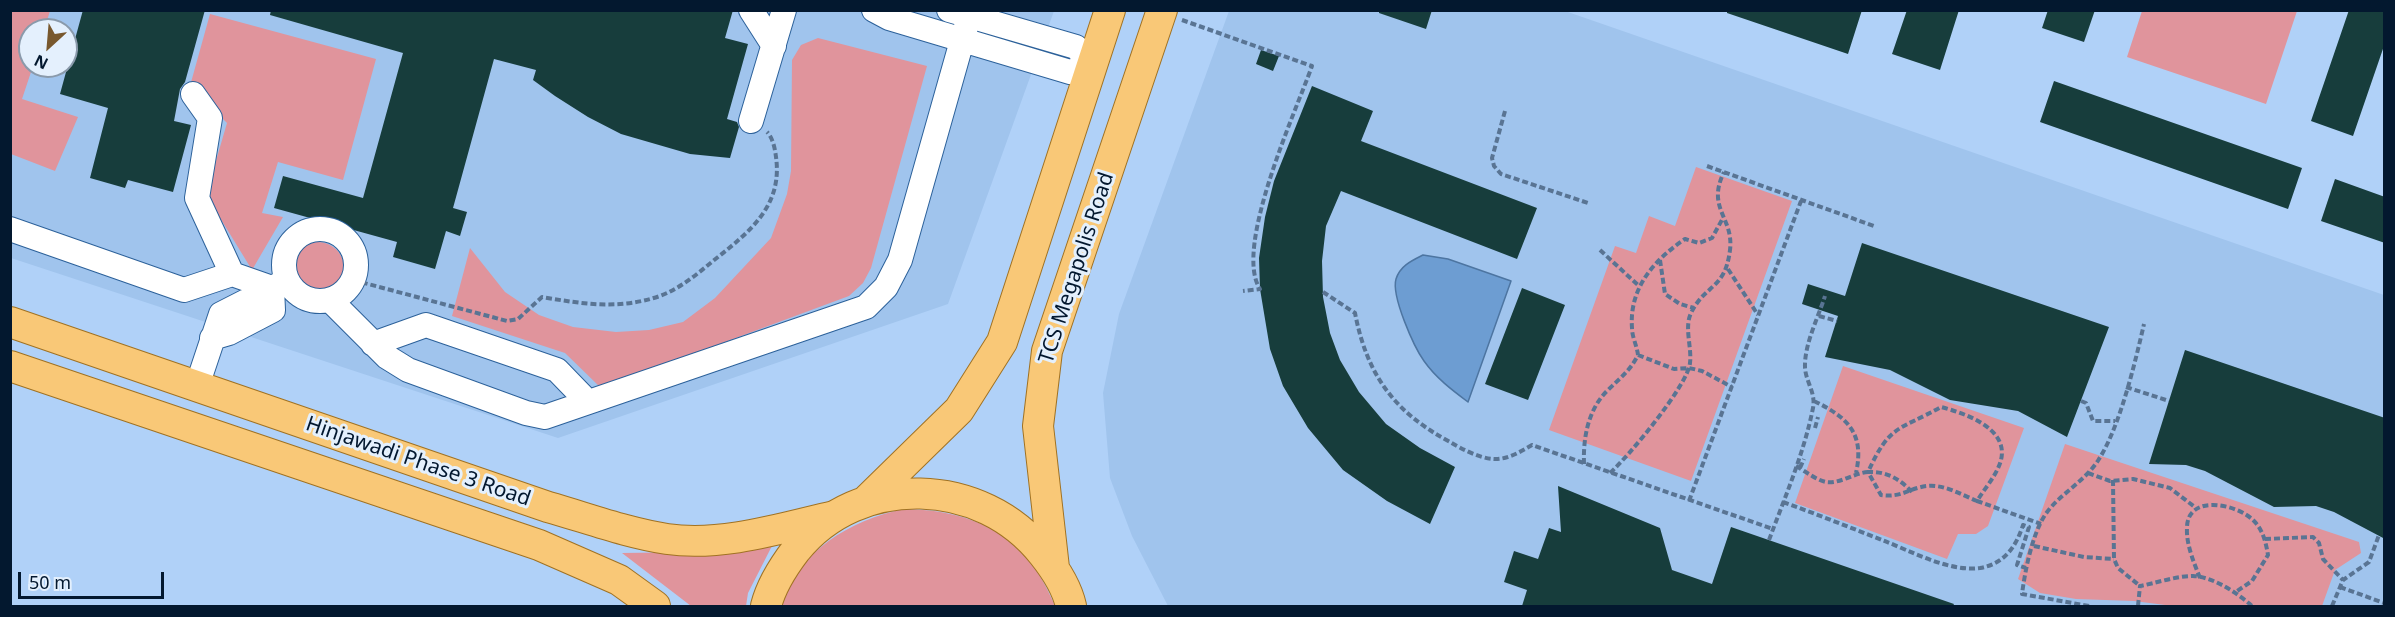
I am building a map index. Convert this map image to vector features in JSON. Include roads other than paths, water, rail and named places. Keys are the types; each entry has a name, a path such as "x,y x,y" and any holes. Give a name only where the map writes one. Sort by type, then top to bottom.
{"main road":[{"path":"867,500 959,410 1002,342 1110,10"},
{"name":"TCS Megapolis Road","path":"1054,568 1038,426 1047,351 1162,12"},
{"name":"Hinjawadi Phase 3 Road","path":"10,322 548,507 630,532 669,540 715,539 765,532 834,516"},
{"name":"Hinjawadi Phase 3 Road","path":"10,366 539,545 619,580 655,606"},
{"path":"766,606 784,565 806,537 834,516 867,500 901,493 925,493 972,502 1004,517 1032,540 1054,568 1072,604"}],"lane":[{"path":"751,10 774,46"},
{"path":"752,121 784,10"},
{"path":"330,300 387,357 408,370 526,413 545,417 866,307 886,287 900,260 962,41 959,13 1076,47 1092,64 1070,72 962,41 889,18 874,10"},
{"path":"193,94 210,118 197,198 231,274"},
{"path":"10,229 184,290 231,274 280,284 293,288 310,300 330,300 348,289 353,280 356,260 348,241 340,234 320,229 300,234 287,250 280,284 273,310 229,333 212,338 197,386"},
{"path":"373,344 426,325 557,370 588,402"}]}
